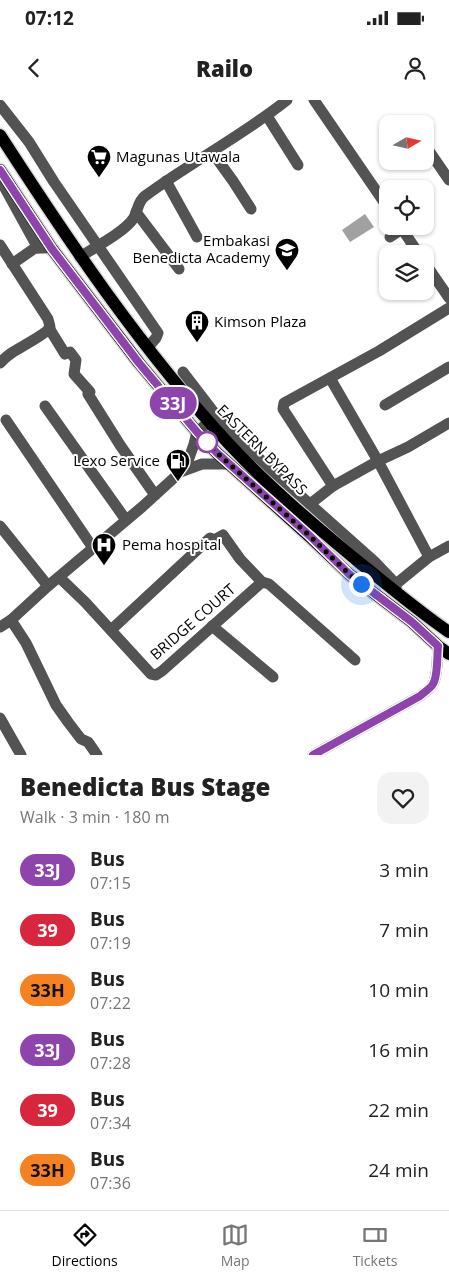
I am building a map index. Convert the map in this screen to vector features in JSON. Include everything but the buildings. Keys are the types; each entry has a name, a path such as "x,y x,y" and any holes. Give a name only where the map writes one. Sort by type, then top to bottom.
{"main road":[{"name":"EASTERN BYPASS","path":"0,135 80,257 148,347 209,422 262,477 331,531 449,632"},
{"name":"EASTERN BYPASS","path":"0,170 31,218 43,246 197,432 217,453 310,536 349,574 412,622 449,654"},
{"path":"31,218 48,209"}],"street":[{"path":"80,257 128,224 134,218 142,198 267,116 287,100"},
{"path":"314,100 379,195"},
{"path":"0,105 28,142 96,246 158,333 148,347"},
{"path":"267,116 298,164"},
{"path":"212,152 251,209"},
{"path":"434,158 449,180"},
{"path":"0,179 43,246 35,248 12,264"},
{"path":"166,181 197,237"},
{"path":"136,212 179,269"},
{"path":"0,245 48,319 49,328 65,354 70,352 76,360 74,374 90,392 88,394 120,445 155,495"},
{"path":"434,276 449,298"},
{"path":"333,486 282,409 282,406 284,403 379,351 449,308"},
{"path":"0,363 12,352 49,328"},
{"path":"385,405 449,367"},
{"path":"183,372 224,425 310,504 331,531"},
{"path":"330,378 430,557"},
{"path":"45,406 126,520"},
{"path":"6,420 93,548"},
{"path":"0,627 11,620 178,473 188,461 197,432 209,422"},
{"path":"310,504 333,486 408,447 449,423"},
{"path":"178,473 202,464 229,464"},
{"path":"0,526 48,586"},
{"path":"110,630 210,538 214,540 223,535 240,559 262,582 268,584 355,660"},
{"path":"396,588 430,557 449,546"},
{"name":"BRIDGE COURT","path":"59,577 86,602 151,674 156,675 262,582"},
{"path":"11,620 26,643 56,705 68,722 82,739 88,742 97,755"},
{"path":"212,626 273,677"},
{"path":"313,755 420,696 434,683 438,646"},
{"path":"0,718 4,733 21,755"}],"shaded area":[{"path":"365,214 374,227 350,242 342,230"}],"bus line":[{"name":"33J","path":"0,170 52,249 139,363 197,432 217,453 310,536 349,574 412,622 438,646 436,677 431,687 420,696 313,755"}],"place":[{"name":"Magunas Utawala","path":"99,178"},
{"name":"Embakasi Benedicta Academy","path":"287,271"},
{"name":"Kimson Plaza","path":"197,343"},
{"name":"Lexo Service","path":"178,482"},
{"name":"Pema hospital","path":"104,566"}],"route":[{"path":"207,442 361,584"}]}
